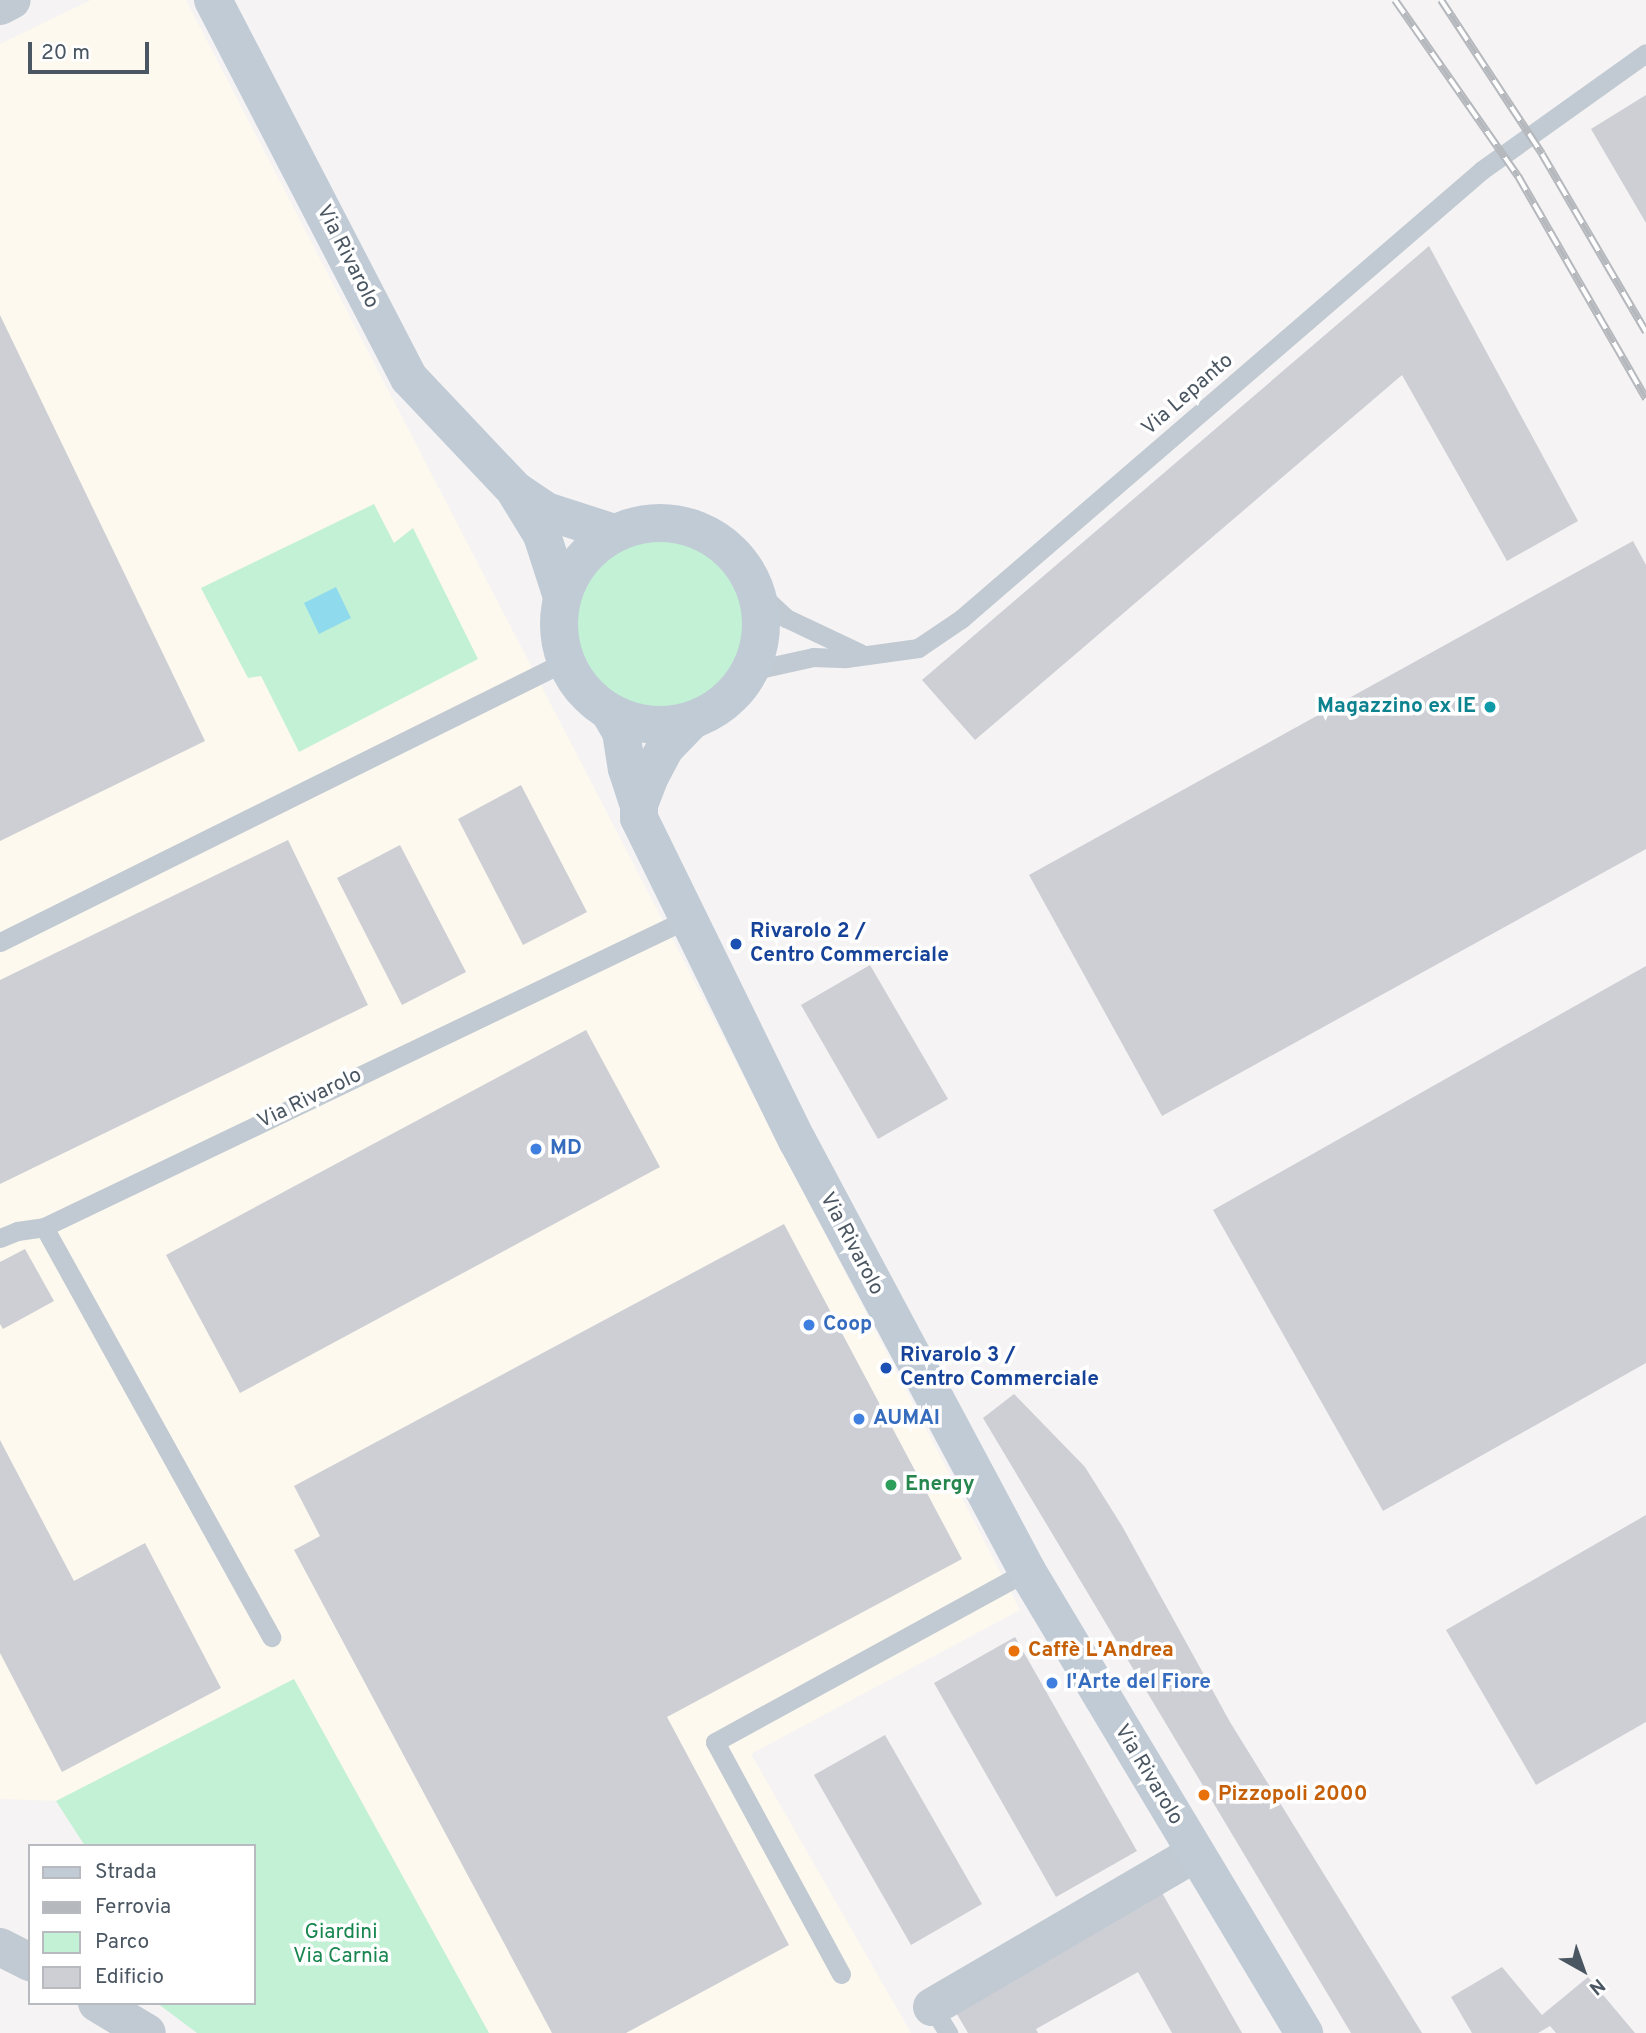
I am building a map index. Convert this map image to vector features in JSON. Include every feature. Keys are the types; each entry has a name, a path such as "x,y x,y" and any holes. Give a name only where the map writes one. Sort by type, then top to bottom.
{"main road":[{"name":"Via Rivarolo","path":"213,0 410,378 515,489 546,511 614,533"},
{"name":"Via Rivarolo","path":"515,489 541,535 562,597"},
{"name":"Via Rivarolo","path":"661,523 699,529 724,544 737,558 757,591 762,618 760,645 750,671 736,692 716,709 692,720 664,725 636,723 610,713 591,699 576,681 566,661 558,618 562,597 573,571 591,549 614,533 642,524 661,523"},
{"name":"Via Rivarolo","path":"610,713 621,733 627,769 639,805 639,818 822,1188 1027,1571 1194,1854 1304,2033"},
{"name":"Via Rivarolo","path":"639,805 665,748 692,720"}],"street":[{"path":"0,6 12,0"},
{"path":"940,2020 1194,1854"},
{"path":"0,1947 28,1961"},
{"path":"100,2005 147,2033"}],"lane":[{"name":"Via Lepanto","path":"868,656 918,648 961,619 1482,170 1646,53"},
{"path":"757,591 786,618 836,644 868,656"},
{"path":"750,671 813,657 868,656"},
{"path":"0,942 566,661"},
{"name":"Via Rivarolo","path":"0,1238 16,1231 44,1227 689,918"},
{"path":"44,1227 271,1637"},
{"path":"841,1974 715,1742 1027,1571"}],"shaded area":[{"path":"91,0 186,0 1020,1610 751,1754 911,2033 489,2033 294,1679 56,1801 0,1799 0,44"}],"green space":[{"path":"374,504 394,543 413,528 478,659 299,752 261,676 248,678 201,588"},
{"path":"660,532 678,533 695,539 725,558 744,588 750,605 750,641 744,658 725,688 695,707 678,713 660,714 642,713 625,707 595,688 576,658 570,641 569,623 570,605 576,588 595,558 625,539 642,533"},
{"name":"Giardini Via Carnia","path":"294,1679 489,2033 197,2033 160,2005 256,2005 256,1844 84,1844 56,1801"}],"water":[{"path":"336,587 351,618 319,634 304,603"}],"building":[{"path":"1646,95 1646,223 1591,129"},
{"path":"1429,246 1578,521 1507,561 1402,375 975,740 922,680"},
{"path":"0,315 205,741 0,841"},
{"name":"Magazzino ex IE","path":"1633,541 1646,565 1646,849 1162,1116 1029,875"},
{"path":"521,785 587,912 523,945 458,819"},
{"path":"288,840 368,1005 0,1184 0,980"},
{"path":"400,845 466,972 402,1005 337,878"},
{"path":"870,965 948,1099 878,1139 801,1005"},
{"path":"1646,966 1646,1363 1383,1511 1213,1210"},
{"path":"586,1030 660,1167 240,1393 166,1255"},
{"path":"784,1224 962,1559 667,1717 789,1945 626,2033 552,2033 294,1550 320,1536 294,1486"},
{"path":"25,1249 54,1301 3,1329 0,1324 0,1262"},
{"path":"1014,1394 1085,1467 1122,1526 1230,1722 1422,2033 1351,2033 983,1418"},
{"path":"0,1440 74,1581 145,1543 221,1688 62,1772 0,1653"},
{"path":"1646,1515 1646,1722 1536,1785 1446,1630"},
{"path":"1015,1637 1137,1851 1056,1897 934,1683"},
{"path":"885,1735 982,1904 911,1945 814,1775"},
{"path":"1161,1891 1242,2033 1172,2033 1138,1972 1036,2029 1038,2033 968,2033 954,2009"},
{"path":"1502,1967 1542,2015 1588,1977 1635,2033 1556,2033 1550,2026 1538,2033 1472,2033 1451,1997"}],"railway":[{"path":"1395,0 1518,176 1646,399"},
{"path":"1441,0 1542,154 1646,332"}],"place":[{"name":"Magazzino ex IE","path":"1490,707"},
{"name":"Rivarolo 2 / Centro Commerciale","path":"736,944"},
{"name":"MD","path":"536,1149"},
{"name":"Coop","path":"809,1325"},
{"name":"Rivarolo 3 / Centro Commerciale","path":"886,1368"},
{"name":"AUMAI","path":"859,1419"},
{"name":"Energy","path":"891,1485"},
{"name":"Caffè L'Andrea","path":"1014,1651"},
{"name":"l'Arte del Fiore","path":"1052,1683"},
{"name":"Pizzopoli 2000","path":"1204,1795"}]}
